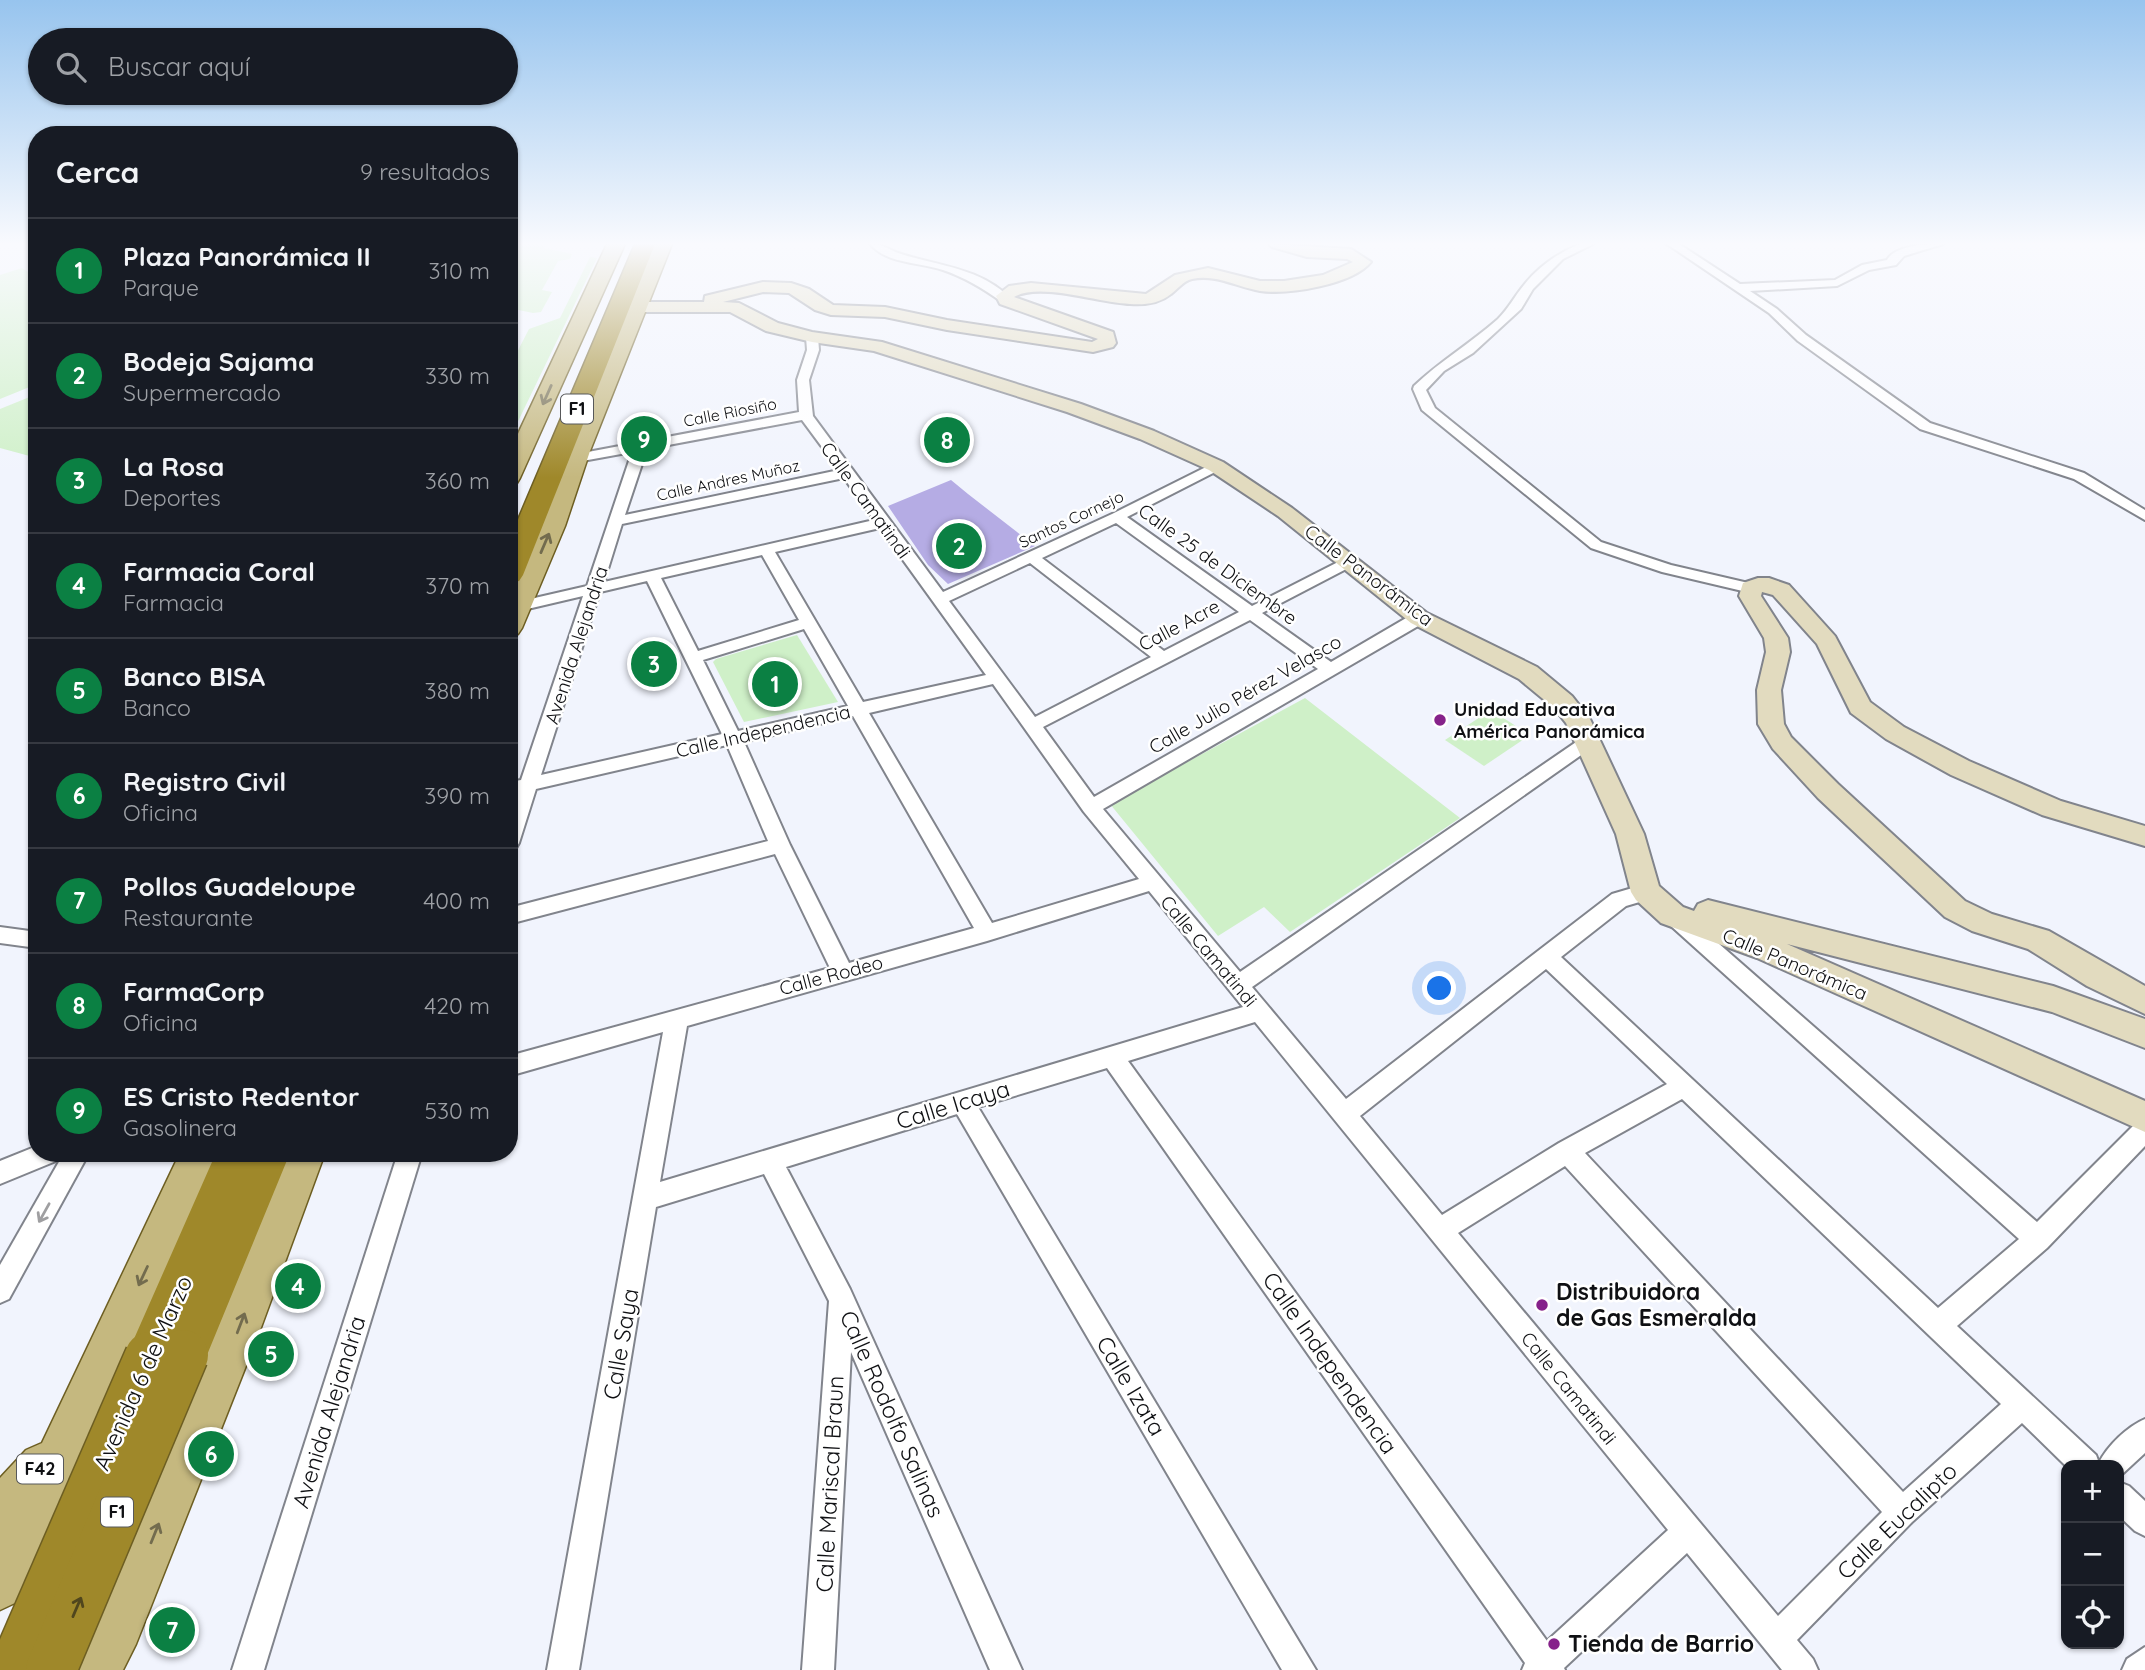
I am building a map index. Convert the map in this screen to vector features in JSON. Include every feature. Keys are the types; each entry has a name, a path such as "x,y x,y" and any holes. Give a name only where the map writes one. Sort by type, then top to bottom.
{"highway":[{"name":"F1","path":"518,512 600,322"},
{"name":"F1","path":"518,553 613,322"},
{"name":"Avenida 6 de Marzo","path":"51,1670 236,1162"},
{"name":"Avenida 6 de Marzo","path":"13,1670 264,1162"}],"main road":[{"path":"518,458 580,322"},
{"path":"518,608 553,526 631,322"},
{"name":"Avenida 6 de Marzo","path":"0,1585 196,1162"},
{"path":"100,1662 130,1596 237,1333 303,1162"},
{"name":"F42","path":"0,1514 29,1483 75,1419"},
{"path":"0,1597 29,1570 47,1558 84,1546 100,1546 113,1550 122,1559 128,1573 130,1596"}],"street":[{"path":"762,322 812,337"},
{"path":"939,322 1070,346 1093,347 1107,343 1107,336 1068,322"},
{"path":"1501,322 1469,350 1425,380 1419,389 1423,401 1429,410 1596,545 1667,569 1751,588 1769,585 1781,590 1827,640 1860,708 1895,733 1960,768 2052,808 2145,836"},
{"path":"1784,322 1802,338 1925,426 2079,477 2145,516"},
{"name":"Calle Camatindi","path":"812,337 813,350 803,380 806,415 1091,807 1802,1670"},
{"name":"Calle Panorámica","path":"812,337 876,346 1012,387 1147,435 1216,466 1285,512 1419,618 1545,685 1577,719 1630,834 1646,892 1672,915 1768,949 2145,1117"},
{"name":"Calle Riosiño","path":"578,458 806,415"},
{"name":"Avenida Alejandria","path":"518,817 641,446"},
{"name":"Santos Cornejo","path":"939,600 1117,517 1216,466"},
{"name":"Calle Andres Muñoz","path":"617,521 846,473"},
{"name":"Calle 25 de Diciembre","path":"1117,517 1330,669"},
{"path":"518,616 595,588 882,523"},
{"path":"766,549 986,933"},
{"path":"1031,557 1163,657"},
{"name":"Calle Acre","path":"1031,726 1347,563"},
{"path":"652,575 733,738 780,845 843,972"},
{"path":"1751,588 1750,596 1776,638 1778,652 1769,690 1771,724 1782,743 1818,782 1955,909 1983,923 2038,940 2098,977 2145,1001"},
{"name":"Calle Julio Pérez Velasco","path":"1091,807 1419,618"},
{"path":"692,657 807,623"},
{"name":"Calle Independencia","path":"518,787 996,678"},
{"path":"1236,986 1588,742"},
{"path":"518,913 780,845"},
{"name":"Calle Rodeo","path":"518,1063 986,933 1151,883"},
{"path":"1345,1114 1619,900 1646,892 1691,908 2053,999 2145,1034"},
{"path":"1672,915 2038,1239"},
{"path":"0,935 28,939"},
{"path":"1546,957 2081,1460"},
{"name":"Calle Icaya","path":"647,1198 1260,1011"},
{"name":"Calle Saya","path":"563,1670 677,1018"},
{"name":"Calle Independencia","path":"1112,1057 1544,1668"},
{"path":"1441,1230 1567,1151 1683,1087"},
{"name":"Calle Izata","path":"962,1102 1300,1670"},
{"path":"1937,1326 2038,1239 2145,1130"},
{"path":"1567,1151 1902,1511"},
{"path":"0,1172 28,1161"},
{"name":"Calle Rodolfo Salinas","path":"770,1161 841,1298 1006,1670"},
{"path":"0,1290 72,1162"},
{"name":"Avenida Alejandria","path":"248,1670 407,1162"},
{"name":"Calle Mariscal Braun","path":"818,1670 841,1298"},
{"name":"Calle Eucalipto","path":"1777,1639 1902,1511 2021,1405"},
{"path":"2118,1460 2145,1433"},
{"path":"2124,1501 2145,1521"},
{"path":"1544,1668 1687,1533"},
{"path":"2138,1670 2145,1663"}],"green space":[{"path":"0,322 28,322 28,388 0,399"},
{"path":"549,322 566,322 518,421 518,350 529,329"},
{"path":"28,398 28,456 0,448 0,409"},
{"path":"797,635 838,702 744,722 713,662"},
{"path":"1305,698 1460,818 1290,932 1264,907 1218,936 1110,804"},
{"path":"1491,710 1530,735 1484,766 1445,740"}],"building":[{"path":"951,480 1035,546 948,584 928,565 888,506"}],"place":[{"name":"ES Cristo Redentor","path":"644,439"},
{"name":"FarmaCorp","path":"947,440"},
{"name":"Bodeja Sajama","path":"959,546"},
{"name":"La Rosa","path":"654,664"},
{"name":"Plaza Panorámica II","path":"775,684"},
{"name":"Unidad Educativa América Panorámica","path":"1440,720"},
{"name":"Farmacia Coral","path":"298,1286"},
{"name":"Distribuidora de Gas Esmeralda","path":"1542,1305"},
{"name":"Banco BISA","path":"271,1354"},
{"name":"Registro Civil","path":"211,1454"},
{"name":"Pollos Guadeloupe","path":"172,1630"},
{"name":"Tienda de Barrio","path":"1554,1644"}]}
